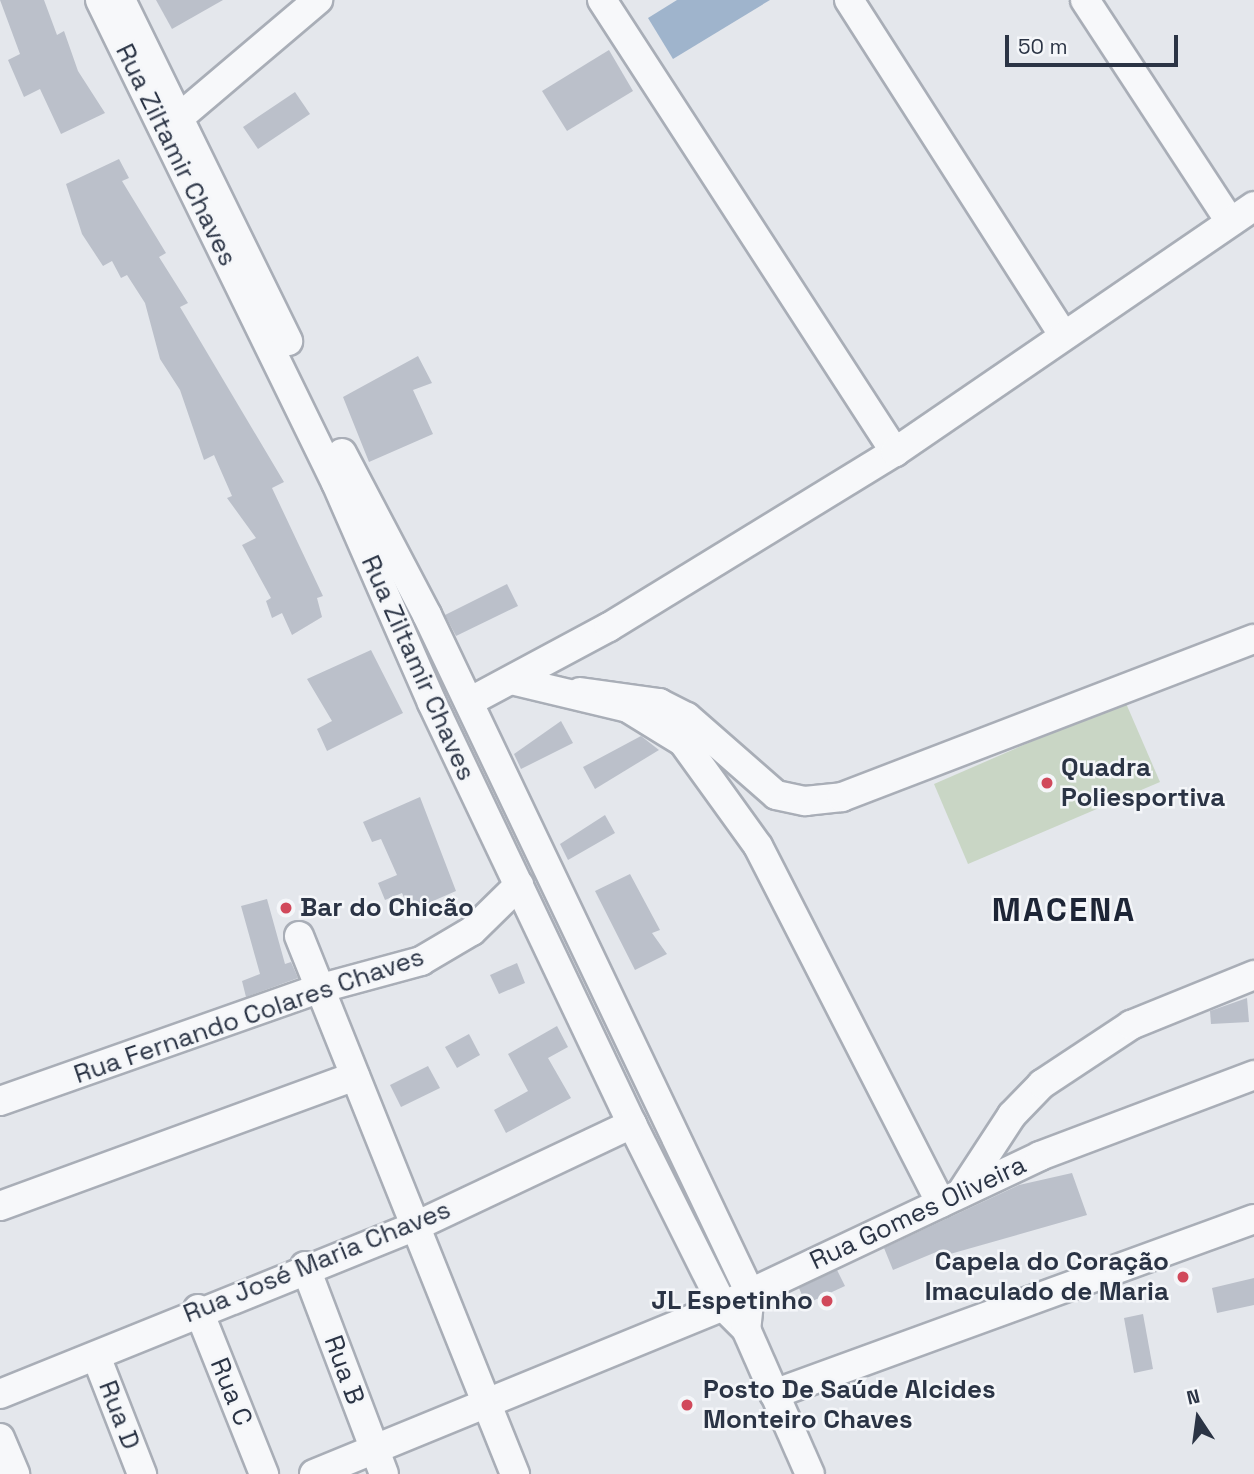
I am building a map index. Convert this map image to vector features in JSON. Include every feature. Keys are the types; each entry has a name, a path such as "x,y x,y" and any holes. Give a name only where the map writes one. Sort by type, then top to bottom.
{"street":[{"name":"Rua Ziltamir Chaves","path":"100,0 427,615 750,1293 746,1329"},
{"name":"Rua Ziltamir Chaves","path":"121,0 181,116 224,230 399,630 632,1124 723,1306 746,1329 810,1474"},
{"path":"181,116 318,0"},
{"path":"601,0 895,452"},
{"path":"849,0 1063,334"},
{"path":"1084,0 1230,222"},
{"path":"468,702 515,681 895,452 1063,334 1254,206"},
{"path":"399,630 427,615"},
{"path":"515,681 659,703 687,717 776,794 805,800 842,797 1254,639"},
{"path":"580,692 628,708 683,742 758,846 951,1198 1012,1115 1042,1084 1131,1025 1254,975"},
{"name":"Rua Fernando Colares Chaves","path":"0,1101 318,989 421,961 472,931 519,885"},
{"path":"299,936 318,989 515,1474"},
{"name":"Rua Gomes Oliveira","path":"314,1474 378,1461 486,1405 723,1306 1040,1156 1254,1075"},
{"path":"0,1206 355,1076"},
{"name":"Rua José Maria Chaves","path":"0,1394 96,1356 198,1309 416,1226 632,1124"},
{"path":"774,1394 1254,1219"},
{"name":"Rua B","path":"306,1266 378,1461"},
{"name":"Rua C","path":"198,1309 264,1474"},
{"name":"Rua D","path":"96,1356 142,1474"},
{"path":"0,1438 15,1474"}],"green space":[{"name":"Quadra Poliesportiva","path":"1125,701 1160,782 968,864 934,784"}],"water":[{"path":"677,0 770,0 673,59 648,18"}],"building":[{"path":"0,0 44,0 57,35 64,31 78,71 105,113 61,134 40,89 24,97 8,60 20,54"},
{"path":"156,0 223,0 172,29"},
{"path":"609,50 633,91 567,131 542,91"},
{"path":"295,92 310,114 258,149 243,127"},
{"path":"119,159 129,178 122,181 166,253 159,257 188,303 180,307 284,482 272,488 323,596 317,598 322,617 292,635 282,613 272,618 266,601 271,598 242,545 256,538 227,498 232,496 214,455 204,460 180,390 160,359 145,303 127,275 121,278 112,261 103,266 82,234 66,184"},
{"path":"418,356 432,383 413,390 433,434 369,462 343,397"},
{"path":"507,584 518,606 456,636 445,615"},
{"path":"371,650 403,713 327,751 317,729 332,721 307,679"},
{"path":"561,721 573,743 521,769 514,754"},
{"path":"641,736 659,750 595,789 583,767"},
{"path":"420,797 456,891 410,911 402,893 385,900 378,883 397,875 381,839 372,842 363,822"},
{"path":"605,815 615,833 568,860 560,844"},
{"path":"630,874 660,930 652,933 667,954 635,970 595,891"},
{"path":"267,899 285,964 291,962 298,978 246,997 242,981 260,974 241,906"},
{"path":"517,963 525,983 499,994 490,975"},
{"path":"1247,998 1249,1022 1211,1024 1210,1011"},
{"path":"557,1026 568,1047 548,1058 571,1098 506,1133 494,1110 528,1091 508,1054"},
{"path":"469,1034 480,1055 457,1068 445,1047"},
{"path":"428,1066 440,1088 401,1107 390,1085"},
{"path":"1072,1173 1087,1215 943,1256 941,1250 893,1270 884,1248 1019,1185"},
{"path":"837,1270 845,1286 806,1304 799,1288"},
{"path":"1254,1278 1254,1305 1217,1313 1212,1288"},
{"path":"1143,1314 1153,1369 1134,1373 1124,1318"}],"place":[{"name":"Quadra Poliesportiva","path":"1047,783"},
{"name":"Bar do Chicão","path":"286,908"},
{"name":"Capela do Coração Imaculado de Maria","path":"1183,1277"},
{"name":"JL Espetinho","path":"827,1301"},
{"name":"Posto De Saúde Alcides Monteiro Chaves","path":"687,1405"}],"district":[{"name":"MACENA","path":"1064,911"}]}
